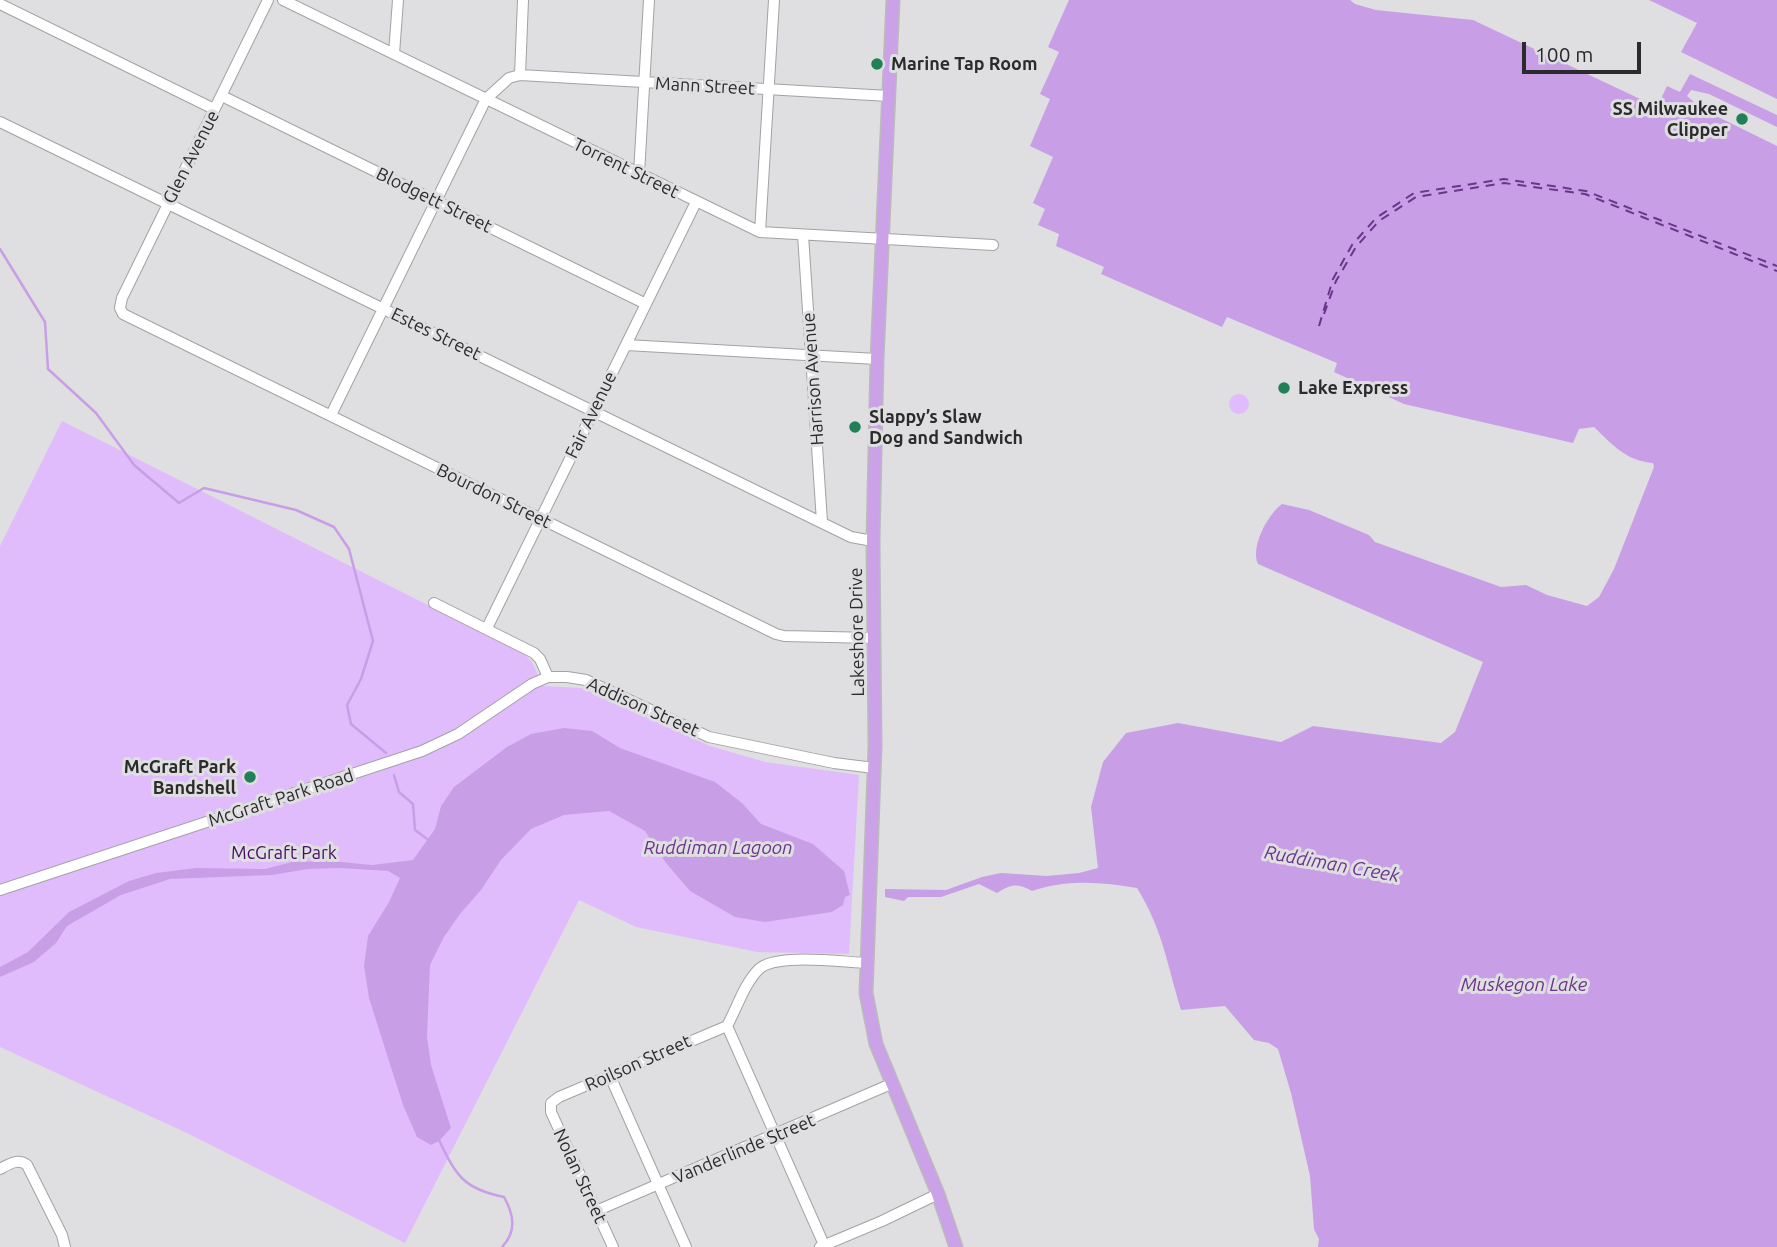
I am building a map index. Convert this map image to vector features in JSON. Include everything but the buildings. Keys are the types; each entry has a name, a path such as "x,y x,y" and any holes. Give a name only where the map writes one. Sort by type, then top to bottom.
{"main road":[{"name":"Lakeshore Drive","path":"893,0 877,359 873,541 874,768 866,993 870,1020 891,1084 938,1194 956,1247"}],"street":[{"name":"Glen Avenue","path":"125,315 120,308 122,298 268,0"},
{"name":"Torrent Street","path":"283,0 760,232 993,245"},
{"path":"394,54 398,0"},
{"path":"331,415 486,99 509,78 520,75 523,0"},
{"path":"639,174 649,0"},
{"path":"760,232 774,0"},
{"path":"0,4 214,109"},
{"name":"Mann Street","path":"520,75 889,96"},
{"name":"Blodgett Street","path":"222,96 646,304"},
{"name":"Estes Street","path":"0,122 855,538 873,541"},
{"name":"Fair Avenue","path":"486,628 696,202"},
{"name":"Harrison Avenue","path":"803,235 822,522"},
{"name":"Bourdon Street","path":"125,315 776,634 874,638"},
{"path":"626,345 877,359"},
{"path":"434,603 538,656 548,677"},
{"name":"Addison Street","path":"548,677 586,680 709,737 834,763 874,768"},
{"name":"McGraft Park Road","path":"0,890 422,751 458,734 518,691 548,677"},
{"path":"866,963 773,961 757,972 727,1026 823,1246 938,1194"},
{"name":"Roilson Street","path":"551,1103 559,1097 727,1026"},
{"path":"610,1076 686,1247"},
{"name":"Vanderlinde Street","path":"596,1211 776,1136 891,1084"},
{"name":"Nolan Street","path":"551,1103 551,1112 614,1247"},
{"path":"0,1169 15,1161 23,1161 27,1165 62,1235 65,1247"}],"green space":[{"path":"1239,394 1246,397 1249,404 1246,411 1239,414 1232,411 1229,404 1232,397"},
{"name":"McGraft Park","path":"62,421 523,653 532,662 543,686 582,688 710,746 765,762 859,775 849,954 757,952 636,927 579,900 405,1243 189,1134 0,1047 0,546"}],"water":[{"name":"Muskegon Lake","path":"1069,0 1350,0 1376,10 1473,20 1657,107 1667,86 1680,92 1690,74 1777,115 1777,127 1709,94 1691,90 1687,96 1702,109 1777,146 1777,1247 1318,1247 1310,1176 1278,1049 1269,1043 1254,1040 1225,1006 1181,1010 1159,933 1137,888 1071,883 1032,891 1014,886 997,893 979,884 941,897 908,897 904,901 885,897 885,889 946,890 1001,873 1047,876 1098,868 1091,807 1103,762 1126,733 1178,723 1281,742 1313,726 1441,743 1455,732 1483,662 1258,564 1258,540 1271,515 1282,504 1309,510 1369,535 1375,542 1501,587 1526,585 1547,595 1587,606 1599,597 1614,569 1654,467 1653,463 1643,462 1620,451 1594,427 1579,429 1573,443 1404,404 1334,372 1337,363 1227,317 1222,327 1101,274 1104,267 1056,246 1059,234 1038,225 1045,209 1033,203 1053,157 1030,146 1050,99 1040,94 1059,52 1048,47"},
{"path":"1649,0 1777,0 1777,99 1681,52 1697,23"},
{"name":"Ruddiman Lagoon","path":"564,728 592,731 620,748 715,782 742,803 761,824 813,844 844,871 850,895 845,897 843,905 832,912 765,922 735,917 690,891 666,863 645,831 609,811 564,815 531,829 501,860 481,890 460,914 444,937 430,965 427,1037 431,1065 451,1128 439,1141 431,1145 417,1137 403,1105 369,998 364,966 368,936 400,878 388,871 308,869 272,875 170,879 121,895 67,926 56,943 34,962 0,977 0,967 28,952 69,912 129,881 156,873 196,868 265,869 292,862 331,861 372,865 413,860 435,829 441,806 454,787 507,747 531,734"}],"waterway":[{"path":"0,249 45,322 48,369 96,413 134,465 179,503 204,488 296,510 334,527 349,549 373,641 361,679 347,705 351,724 386,753"},
{"path":"394,775 399,792 413,804 415,830 430,841"},
{"path":"439,1140 456,1172 463,1179 479,1190 504,1197 510,1210 512,1229 502,1247"}],"ferry route":[{"path":"1319,326 1333,279 1352,245 1376,218 1414,193 1504,179 1586,191 1777,266"},
{"path":"1324,314 1336,281 1356,247 1379,221 1416,197 1504,183 1585,194 1777,271"}],"place":[{"name":"Marine Tap Room","path":"877,64"},
{"name":"SS Milwaukee Clipper","path":"1742,119"},
{"name":"Lake Express","path":"1284,388"},
{"name":"Slappy’s Slaw Dog and Sandwich","path":"855,427"},
{"name":"McGraft Park Bandshell","path":"250,777"}],"water label":[{"name":"Ruddiman Creek","path":"1332,864"}]}
